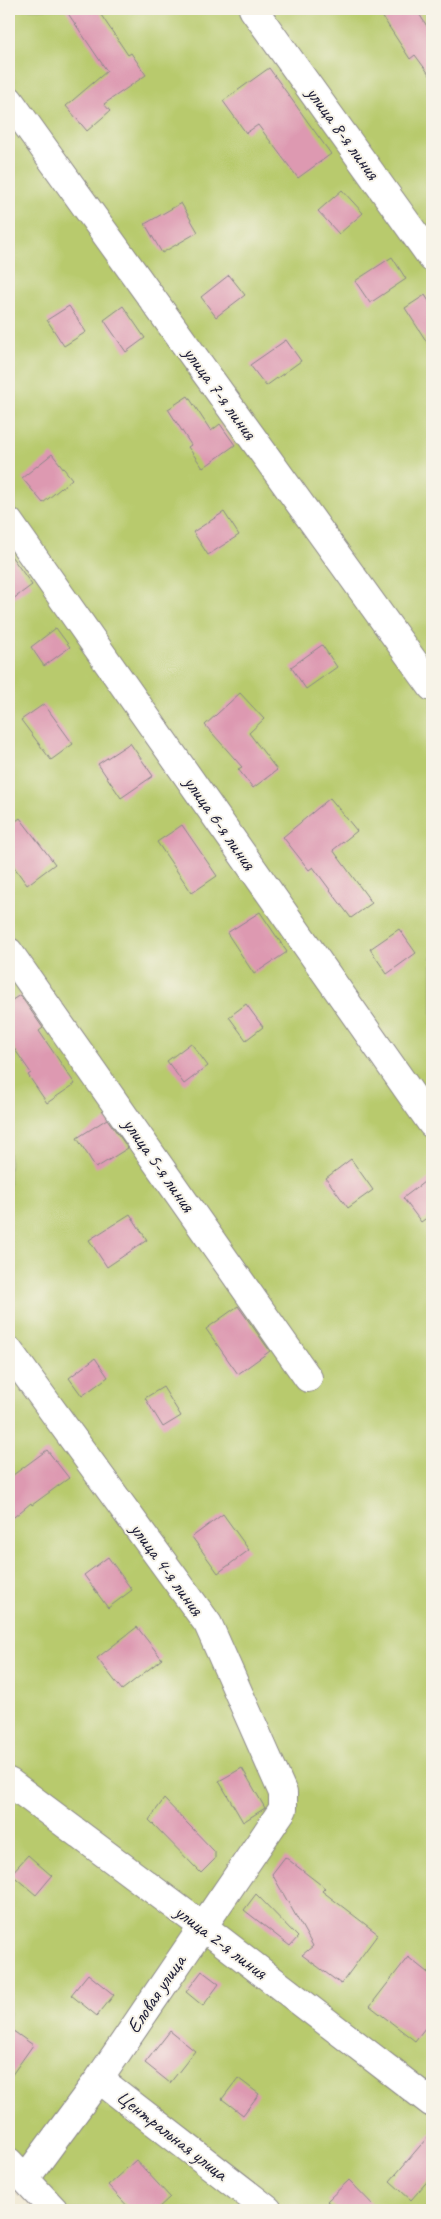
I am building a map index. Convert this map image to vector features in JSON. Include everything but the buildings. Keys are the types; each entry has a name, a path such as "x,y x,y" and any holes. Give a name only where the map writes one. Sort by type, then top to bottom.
{"street":[{"name":"улица 8-я линия","path":"253,9 432,258"},
{"name":"улица 7-я линия","path":"9,100 432,687"},
{"name":"улица 6-я линия","path":"9,522 432,1124"},
{"name":"улица 5-я линия","path":"9,952 308,1378"},
{"name":"улица 4-я линия","path":"9,1351 208,1624 283,1793 283,1809"},
{"name":"улица 2-я линия","path":"9,1782 202,1926 432,2103"},
{"name":"Еловая улица","path":"17,2170 99,2079 283,1809"},
{"name":"Центральная улица","path":"99,2079 268,2210"},
{"path":"17,2170 54,2210"}],"green space":[{"path":"9,9 432,9 432,2210 45,2210 9,2173"}]}
